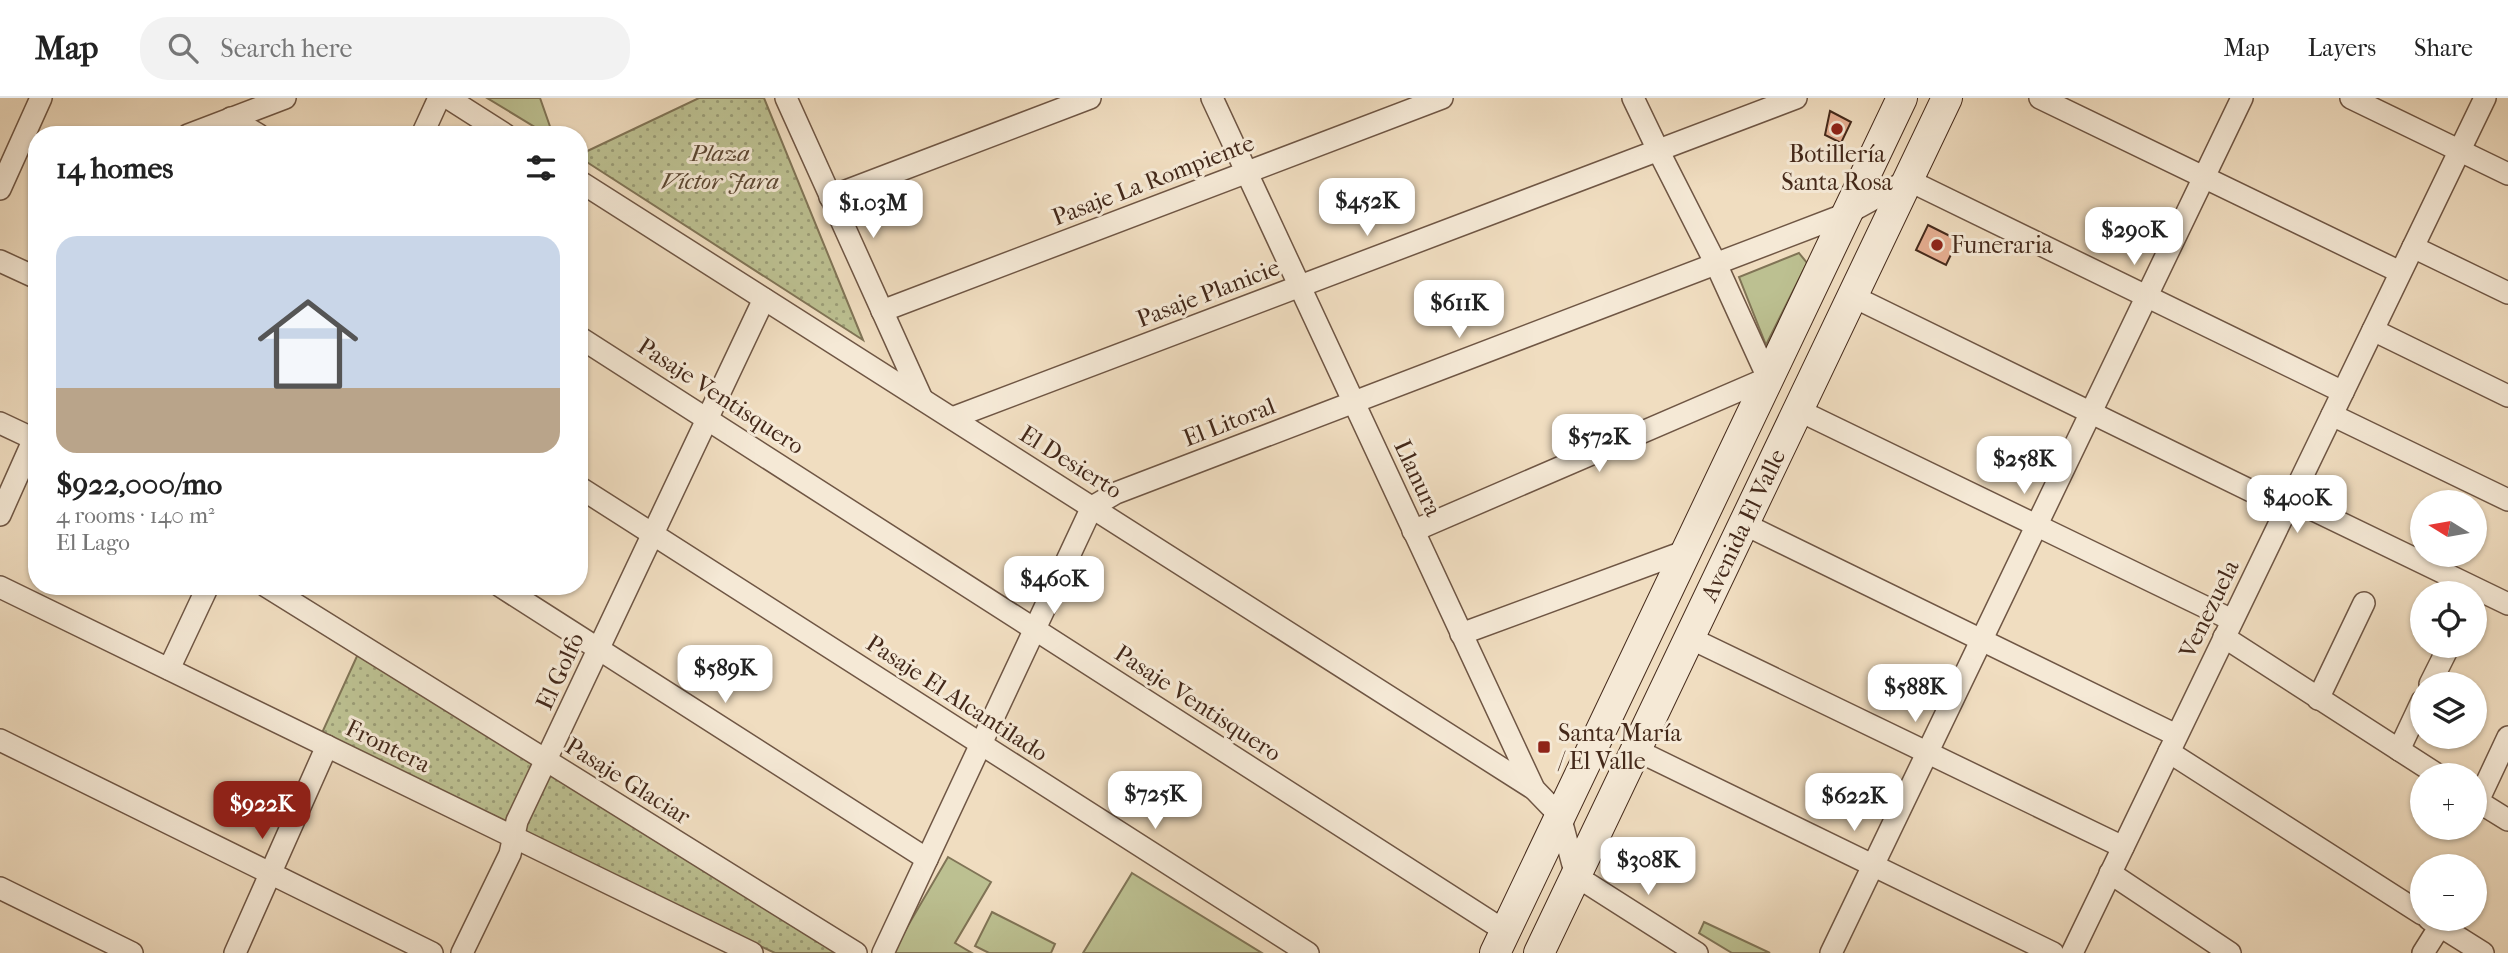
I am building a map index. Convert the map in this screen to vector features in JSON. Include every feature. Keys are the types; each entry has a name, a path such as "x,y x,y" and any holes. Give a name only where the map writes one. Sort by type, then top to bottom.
{"street":[{"path":"28,126 41,98"},
{"path":"211,126 285,98"},
{"path":"426,126 439,98"},
{"path":"448,98 492,126"},
{"path":"786,98 922,399"},
{"path":"830,197 1090,98"},
{"name":"Llanura","path":"1212,98 1534,789 1560,816 1576,876"},
{"name":"Pasaje La Rompiente","path":"882,311 1442,98"},
{"path":"1633,98 1716,264 1768,378 1802,402 2228,629 2318,699 2419,763"},
{"name":"Pasaje Planicie","path":"952,418 1796,98"},
{"name":"Avenida El Valle","path":"1500,942 1902,98"},
{"name":"Avenida El Valle","path":"1539,953 1947,98"},
{"path":"2040,98 2400,272"},
{"path":"1831,953 2242,98"},
{"name":"Venezuela","path":"2072,953 2485,98"},
{"path":"2359,100 2508,174"},
{"path":"231,118 244,126"},
{"path":"0,189 28,127"},
{"path":"1908,180 2343,392"},
{"name":"El Litoral","path":"1092,507 1116,493 1846,214 1908,180"},
{"name":"El Desierto","path":"588,187 1534,789"},
{"path":"2413,247 2508,293"},
{"path":"0,261 28,274"},
{"path":"1852,296 2091,413 2454,581"},
{"name":"El Golfo","path":"463,953 510,854 517,821 764,299"},
{"path":"2373,330 2508,396"},
{"name":"Pasaje Ventisquero","path":"588,343 1035,629 1500,942"},
{"path":"1413,531 1768,378"},
{"path":"2332,415 2508,500"},
{"path":"0,423 28,433"},
{"path":"0,514 28,451"},
{"name":"Pasaje El Alcantilado","path":"588,493 1308,953"},
{"path":"883,953 1092,507"},
{"path":"1744,524 1982,640 2173,744 2410,905"},
{"path":"1461,634 1686,551"},
{"name":"Frontera","path":"0,587 752,953"},
{"path":"169,669 204,595"},
{"name":"Pasaje Glaciar","path":"280,595 856,953"},
{"path":"514,595 927,859"},
{"path":"2487,596 2508,604"},
{"path":"2318,699 2364,603"},
{"path":"1690,638 2123,847"},
{"path":"2399,750 2410,727"},
{"path":"2487,778 2508,737"},
{"path":"0,740 432,953"},
{"path":"235,953 327,746"},
{"path":"1636,750 2053,953"},
{"path":"2487,807 2508,820"},
{"path":"2110,873 2230,953"},
{"path":"1576,876 1668,945 1698,953"},
{"path":"0,888 132,953"},
{"path":"2423,953 2428,931"},
{"path":"2449,931 2483,953"}],"green space":[{"path":"487,98 540,98 550,126 533,126"},
{"name":"Plaza Víctor Jara","path":"699,98 764,98 863,340 588,163 588,151"},
{"path":"1799,253 1807,263 1766,345 1739,277"},
{"path":"358,654 842,953 775,953 530,838 321,735"},
{"path":"948,857 991,882 955,943 972,953 892,953"},
{"path":"1132,873 1262,953 1083,953"},
{"path":"992,912 1055,944 1051,953 989,953 975,946"},
{"path":"1704,922 1770,953 1732,953 1699,933"}],"building":[{"name":"Botillería Santa Rosa","path":"1830,111 1851,122 1841,143 1825,135"},
{"name":"Funeraria","path":"1928,225 1958,240 1946,265 1916,250"}],"place":[{"name":"Botillería Santa Rosa","path":"1837,129"},
{"name":"Funeraria","path":"1937,245"},
{"name":"Santa María / El Valle","path":"1544,747"}]}
